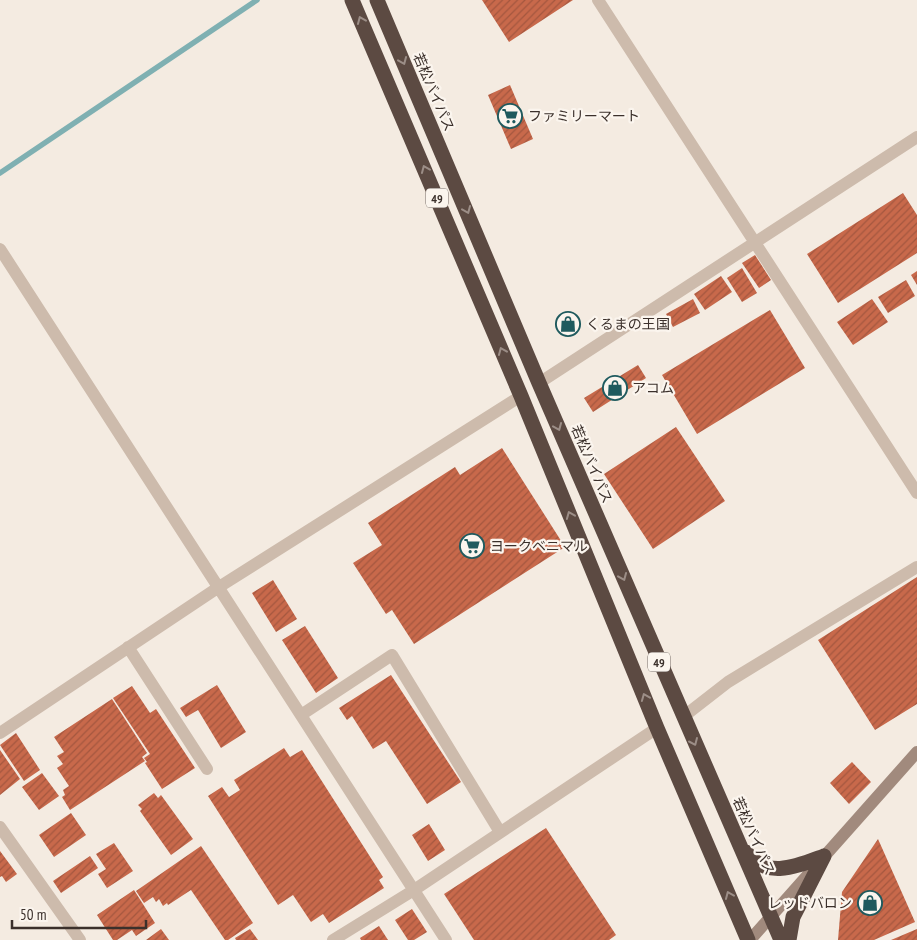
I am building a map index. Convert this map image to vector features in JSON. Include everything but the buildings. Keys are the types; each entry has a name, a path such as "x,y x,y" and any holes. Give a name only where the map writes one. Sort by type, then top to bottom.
{"highway":[{"name":"49","path":"352,0 521,396 658,728 749,940"},
{"name":"若松バイパス","path":"377,0 539,382 781,940"},
{"path":"740,845 754,861 777,870 791,868 824,856"},
{"path":"789,940 793,917 824,856"}],"street":[{"path":"598,0 917,493"},
{"path":"539,382 755,240 917,137"},
{"path":"0,249 446,940"},
{"path":"0,733 219,587 521,396"},
{"path":"683,717 728,682 917,567"},
{"path":"128,648 207,769"},
{"path":"301,715 392,655 500,832"},
{"path":"333,940 414,890 658,728"},
{"path":"749,940 917,752"},
{"path":"0,827 80,940"}],"waterway":[{"path":"0,173 257,0"}],"place":[{"name":"ファミリーマート","path":"510,116"},
{"name":"くるまの王国","path":"568,324"},
{"name":"アコム","path":"615,388"},
{"name":"ヨークベニマル","path":"472,546"},
{"name":"レッドバロン","path":"870,903"}]}
